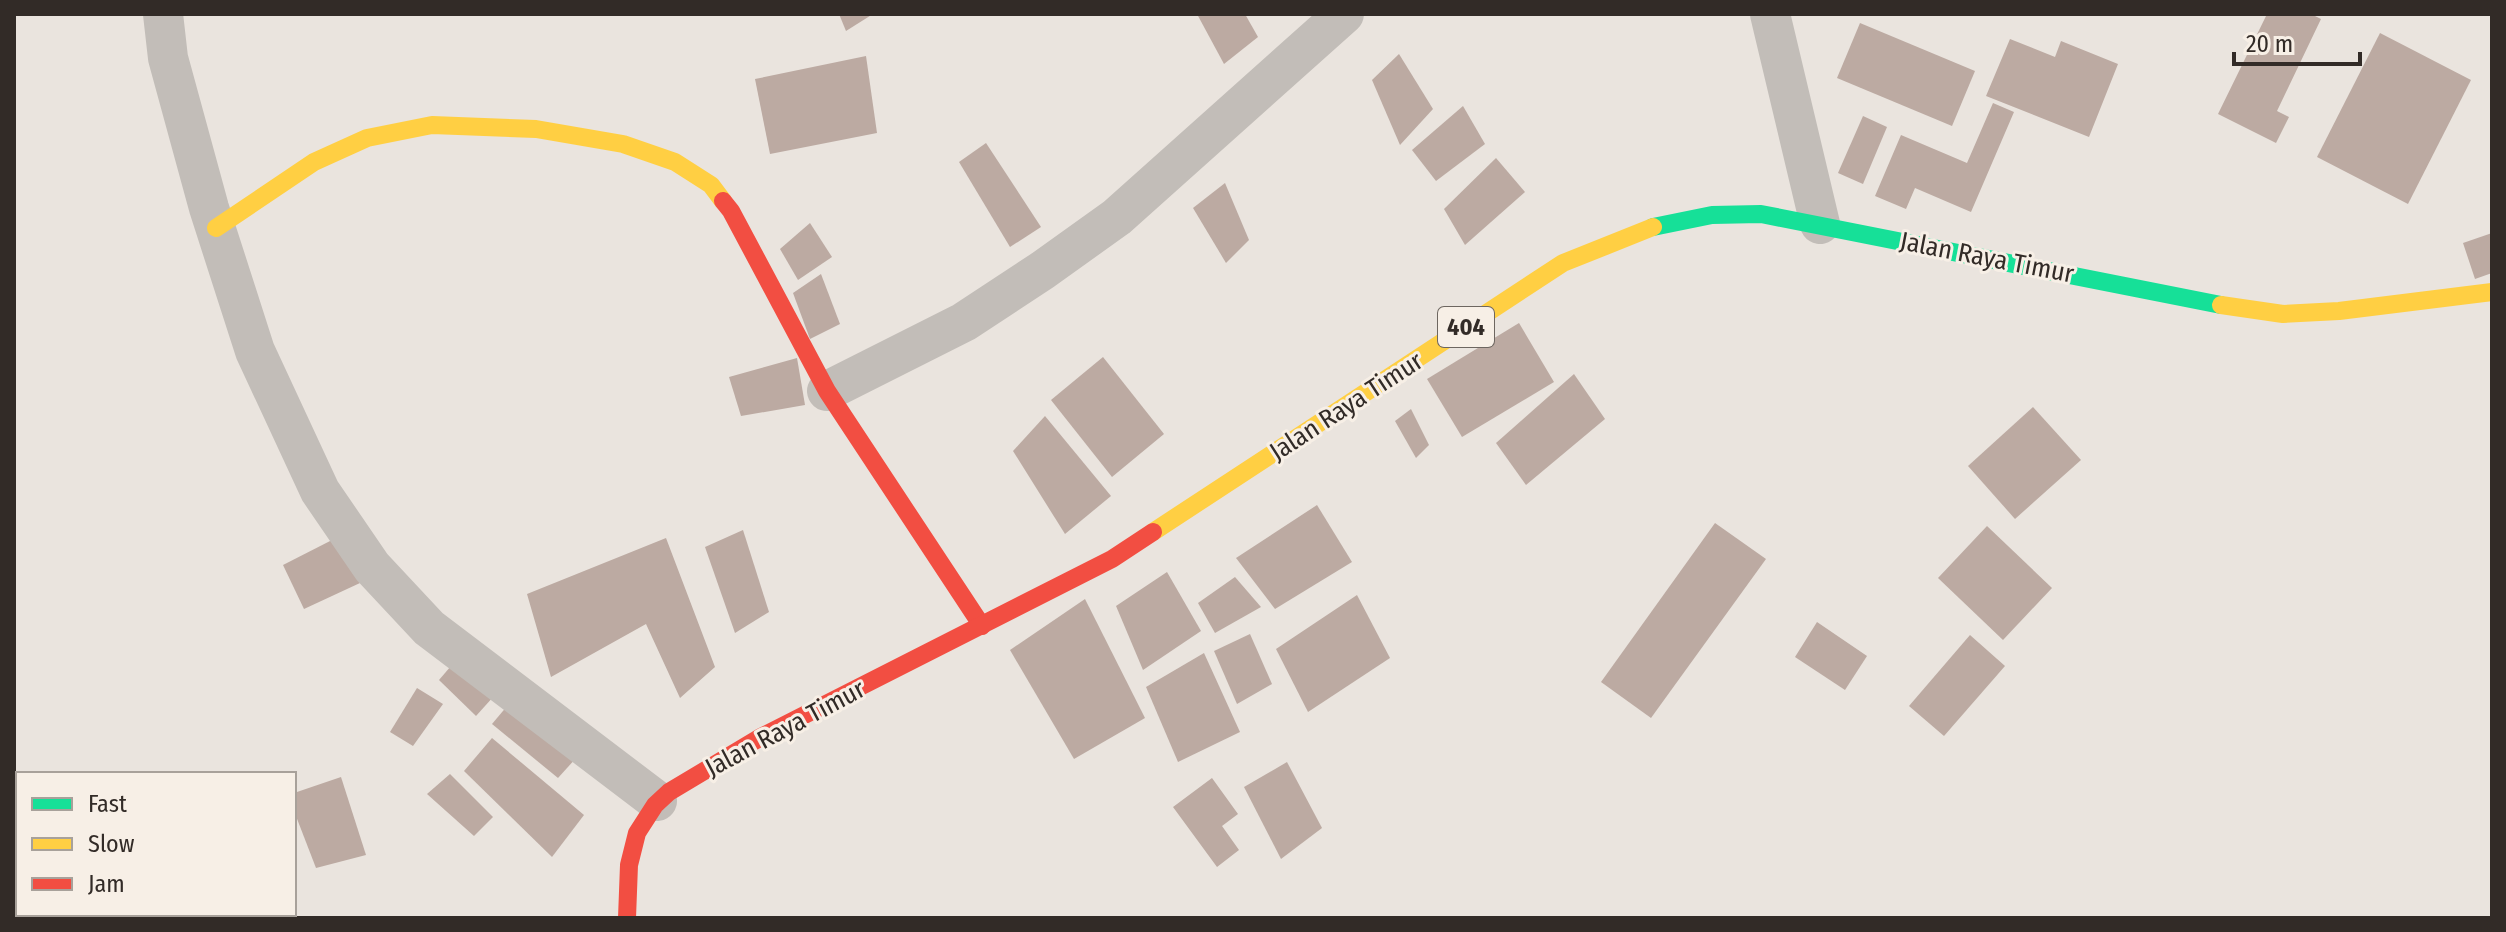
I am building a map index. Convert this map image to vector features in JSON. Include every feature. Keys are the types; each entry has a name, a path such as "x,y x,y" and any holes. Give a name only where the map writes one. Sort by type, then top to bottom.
{"main road":[{"path":"216,228 314,162 367,138 432,125 536,129 623,144 675,162 711,185 731,211 827,391 982,626"},
{"name":"Jalan Raya Timur","path":"627,918 626,870 632,841 657,801 761,737 1112,559 1563,263 1663,223 1712,215 1761,214 2231,307 2283,314 2339,311 2492,292"}],"street":[{"path":"163,14 168,58 255,351 320,491 372,567 429,628 657,801"},
{"path":"827,391 964,322 1080,244 1117,217 1344,14"},
{"path":"1770,14 1820,224"}],"building":[{"path":"839,14 873,14 846,31"},
{"path":"1197,14 1245,14 1258,37 1224,64"},
{"path":"2267,14 2311,14 2321,19 2277,111 2289,117 2276,143 2218,114"},
{"path":"1860,23 1975,71 1952,126 1837,78"},
{"path":"2380,33 2471,80 2408,204 2317,157"},
{"path":"2010,39 2055,57 2061,41 2118,64 2089,137 1986,96"},
{"path":"1399,54 1433,109 1400,145 1372,80"},
{"path":"866,56 877,133 770,154 755,79"},
{"path":"1993,103 2014,112 1971,212 1915,188 1906,209 1875,196 1901,135 1967,163"},
{"path":"1463,106 1485,144 1436,181 1412,150"},
{"path":"1863,116 1887,127 1863,184 1838,173"},
{"path":"986,143 1041,227 1010,247 959,162"},
{"path":"1496,158 1525,192 1465,245 1444,209"},
{"path":"1225,183 1249,240 1226,263 1193,208"},
{"path":"810,223 832,257 798,280 780,249"},
{"path":"2492,233 2492,273 2475,279 2463,243"},
{"path":"821,274 840,324 810,339 793,293"},
{"path":"1519,323 1554,382 1462,437 1427,379"},
{"path":"1103,357 1164,434 1112,477 1051,400"},
{"path":"797,358 805,405 741,416 729,377"},
{"path":"1574,374 1605,419 1526,485 1496,443"},
{"path":"2033,407 2081,460 2015,519 1968,466"},
{"path":"1411,409 1429,445 1416,458 1395,421"},
{"path":"1045,416 1111,496 1065,534 1013,451"},
{"path":"1317,505 1352,562 1275,609 1236,558"},
{"path":"1715,523 1766,559 1651,718 1601,682"},
{"path":"1987,526 2052,588 2003,640 1938,578"},
{"path":"743,530 769,612 735,633 705,547"},
{"path":"666,538 715,667 680,698 646,624 551,677 527,594"},
{"path":"334,539 360,583 304,609 283,565"},
{"path":"1167,572 1201,631 1143,670 1116,606"},
{"path":"1235,577 1261,607 1215,633 1198,603"},
{"path":"1357,595 1390,658 1308,712 1276,649"},
{"path":"1085,599 1145,718 1074,759 1010,650"},
{"path":"1817,622 1867,656 1845,690 1795,657"},
{"path":"1250,634 1272,684 1237,704 1214,651"},
{"path":"1970,635 2005,666 1944,736 1909,706"},
{"path":"1204,653 1240,732 1178,762 1146,687"},
{"path":"451,666 494,696 476,716 439,680"},
{"path":"417,688 443,704 413,746 390,732"},
{"path":"508,705 577,757 558,778 492,724"},
{"path":"492,738 584,815 552,857 464,771"},
{"path":"1287,762 1322,828 1281,859 1244,787"},
{"path":"450,774 493,817 474,836 427,794"},
{"path":"341,777 366,855 316,868 296,816 296,792"},
{"path":"1212,778 1238,814 1222,826 1239,850 1217,867 1173,807"}],"traffic: fast":[{"path":"1653,227 1712,215 1761,214 2221,305"}],"traffic: slow":[{"path":"216,228 314,162 367,138 432,125 536,129 623,144 675,162 711,185 723,201"},
{"path":"1153,532 1563,263 1653,227"},
{"path":"2221,305 2283,314 2339,311 2492,292"}],"traffic: jam":[{"path":"723,201 827,391 982,626"},
{"path":"627,918 629,865 637,833 655,805 669,792 761,737 1112,559 1153,532"}]}
